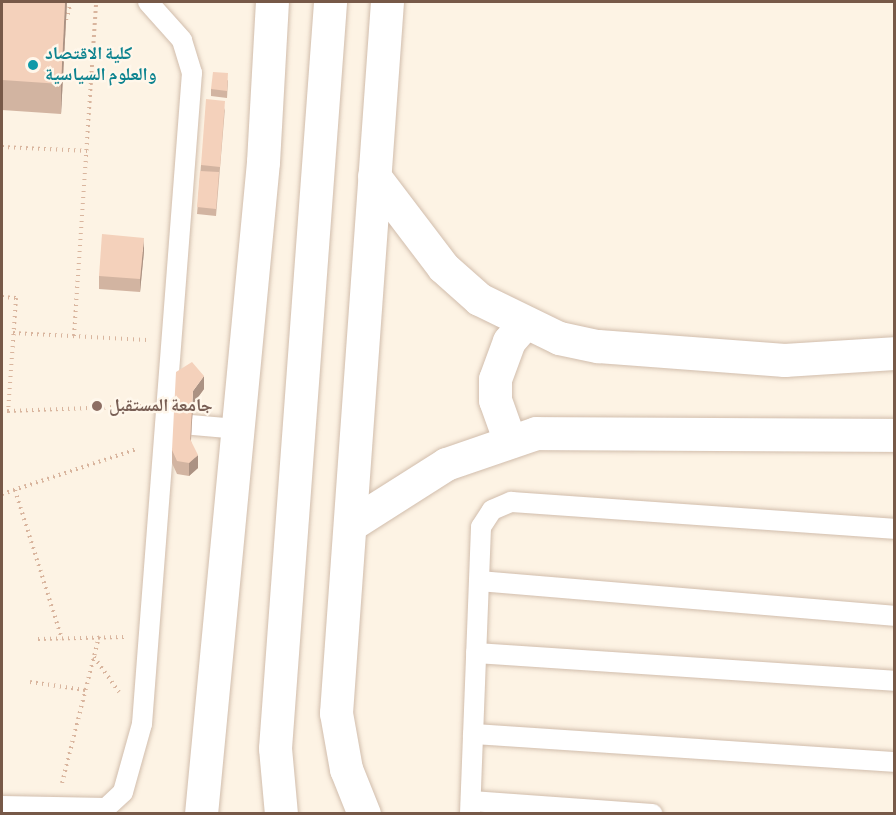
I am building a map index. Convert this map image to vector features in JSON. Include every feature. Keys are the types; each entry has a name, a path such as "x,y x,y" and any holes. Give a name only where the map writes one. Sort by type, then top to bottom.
{"street":[{"path":"201,813 238,429 272,2"},
{"path":"281,813 275,748 330,2"},
{"path":"364,813 346,769 336,713 387,2"},
{"path":"374,176 443,267 480,299 523,325 609,347 784,360 894,353"},
{"path":"509,439 495,400 495,379 504,350 523,325"},
{"path":"350,525 446,464 509,439 573,429 786,437 894,435"}],"lane":[{"path":"2,806 94,813 116,801 130,771 144,714 173,423 172,341 192,73 182,40 148,2"},
{"path":"173,423 238,429"},
{"path":"653,813 471,807 479,581 485,518 511,502 894,530"},
{"path":"479,581 894,616"},
{"path":"476,653 894,681"},
{"path":"473,734 894,762"}],"path":[{"path":"66,20 71,2"},
{"path":"74,336 88,151 96,2"},
{"path":"2,147 88,151"},
{"path":"2,297 16,298 8,411"},
{"path":"13,333 172,341"},
{"path":"2,411 173,423"},
{"path":"2,494 173,423"},
{"path":"15,490 62,639"},
{"path":"38,639 151,636"},
{"path":"56,809 99,637"},
{"path":"30,682 86,690"}],"building":[{"name":"كلية الاقتصاد والعلوم السياسية","path":"2,2 65,2 61,84 2,80"},
{"path":"213,72 228,73 227,91 211,89"},
{"path":"206,99 225,101 220,167 201,165"},
{"path":"200,171 219,172 216,209 197,207"},
{"path":"102,234 144,238 140,279 99,276"},
{"path":"192,362 204,376 193,391 190,439 198,455 189,463 177,461 172,450 176,372"}],"place":[{"name":"كلية الاقتصاد والعلوم السياسية","path":"33,65"},
{"name":"جامعة المستقبل","path":"97,406"}]}
